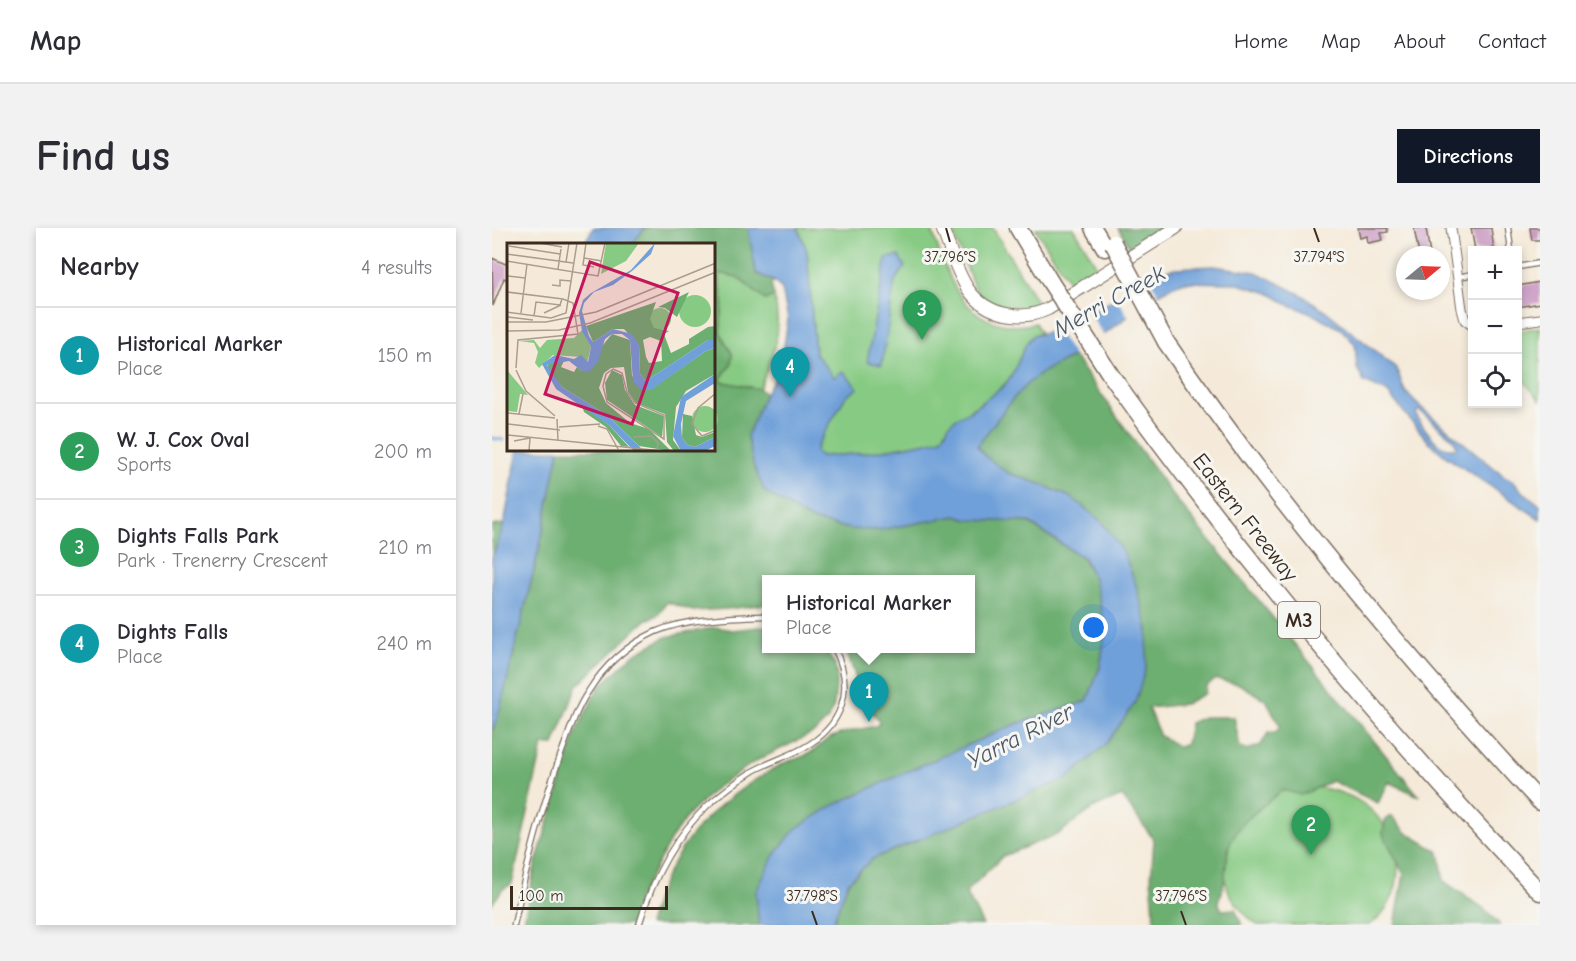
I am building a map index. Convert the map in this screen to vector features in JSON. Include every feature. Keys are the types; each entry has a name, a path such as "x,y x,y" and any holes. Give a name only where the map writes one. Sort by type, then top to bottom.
{"highway":[{"name":"Eastern Freeway","path":"1018,228 1110,374 1210,509 1329,656 1441,785 1540,892"},
{"name":"Eastern Freeway","path":"1093,228 1108,240 1166,342 1236,441 1332,563 1540,802"}],"street":[{"path":"942,228 962,278 975,298 993,309 1017,315 1035,314 1048,309 1176,228"},
{"path":"1451,228 1463,314 1468,322"},
{"path":"1522,321 1540,319"}],"lane":[{"path":"1508,228 1510,246"},
{"path":"1522,266 1540,263"},
{"path":"1458,277 1468,275"},
{"path":"514,925 537,826 554,774 582,700 604,669 635,644 665,628 691,622 762,616"},
{"path":"639,925 664,864 693,820 736,782 815,741 836,718 843,706 844,688 841,666 836,653"}],"green space":[{"path":"645,228 748,228 756,273 773,281 771,285 774,296 765,300 737,277 719,273 723,302 720,332 732,354 731,364 719,381 759,389 765,393 747,436 765,492 811,520 851,529 879,530 956,516 969,520 1027,522 1083,558 1094,578 1106,629 1100,667 1087,701 1016,724 904,773 756,892 759,925 648,925 668,872 697,829 715,810 759,778 784,763 810,753 829,738 876,726 880,722 863,700 847,653 975,653 975,575 762,575 762,605 693,611 667,602 658,615 646,620 577,686 554,745 543,745 512,884 503,889 492,904 492,731 497,721 541,541 559,452 716,452 716,243 633,243"},
{"path":"798,228 931,228 952,283 969,306 994,322 1009,325 1035,323 1040,333 1034,336 1026,346 1007,382 952,423 940,439 881,450 821,456 816,452 817,446 846,395 815,353 807,251"},
{"path":"951,228 993,228 1041,308 1029,312 1006,310 980,297"},
{"path":"1035,228 1074,228 1099,270 1073,288"},
{"path":"1118,228 1164,228 1131,250"},
{"path":"719,273 737,277 765,300 774,296 777,309 777,333 759,389 719,381 731,364 732,354 720,332 723,302"},
{"path":"1540,327 1540,400 1522,380 1522,330"},
{"path":"1074,356 1171,493 1419,796 1389,782 1378,803 1332,781 1301,795 1282,790 1237,830 1229,847 1223,888 1218,902 1222,910 1235,909 1242,925 1155,925 1151,878 1154,840 1122,796 1094,808 1058,834 1003,856 966,892 983,925 836,925 834,920 848,882 872,859 1068,778 1148,630 1136,585 1122,551 1072,498 1008,473 985,456 977,446 1011,401 1027,384 1046,370","holes":["1216,679 1239,684 1266,700 1280,726 1276,732 1268,733 1261,745 1247,750 1240,747 1234,717 1204,717 1190,723 1186,744 1179,747 1160,736 1148,708 1185,704 1205,693 1206,686"]},
{"path":"504,524 492,559 492,526"},
{"path":"716,627 732,630 762,627 762,653 827,653 835,665 837,677 834,705 828,719 815,732 756,761 716,788 688,815 671,839 637,901 633,925 523,925 535,866 575,734 598,688 634,654 666,637"},
{"path":"1310,787 1338,792 1362,803 1376,815 1387,830 1394,846 1398,863 1397,880 1392,897 1383,912 1370,925 1257,925 1230,895 1224,867 1230,833 1277,792"},
{"path":"1392,816 1407,833 1439,852 1444,881 1486,910 1500,925 1395,925 1404,874 1383,834 1385,820"}],"water":[{"path":"593,228 645,228 633,243 585,243"},
{"name":"Yarra River","path":"748,228 798,228 807,251 815,353 834,377 843,371 858,388 846,396 817,446 816,452 821,456 881,450 940,439 955,419 972,410 1004,386 1032,336 1057,330 1090,314 1153,274 1175,268 1214,266 1256,272 1300,294 1326,311 1396,368 1405,391 1417,404 1488,463 1514,481 1521,490 1540,505 1540,519 1445,456 1428,441 1387,392 1364,382 1357,368 1355,344 1341,329 1269,293 1235,283 1185,282 1171,287 1074,356 1046,370 1027,384 977,446 985,456 1008,473 1072,498 1102,522 1123,551 1136,585 1148,630 1146,667 1135,703 1106,744 1068,778 872,859 848,882 834,919 836,925 759,925 756,892 773,857 795,829 832,806 904,773 1016,724 1087,701 1100,667 1106,629 1094,578 1084,558 1028,522 969,520 956,516 879,530 851,529 811,520 765,492 754,467 747,436 765,393 777,375 782,359 788,319 782,289 773,281 756,273","holes":["1419,410 1452,438 1458,447 1443,447 1433,438 1416,413"]},
{"path":"899,256 905,267 895,280 882,365 867,362 886,258"},
{"path":"518,452 559,452 541,541 497,721 492,731 492,559 504,524"}],"pier":[{"path":"1147,275 1160,297 1130,319 1115,295"},
{"path":"1088,311 1104,336 1076,359 1055,327"}],"building":[{"path":"1358,228 1387,228 1388,232 1381,233 1383,240 1368,243 1367,236 1360,238"},
{"path":"1414,228 1426,228 1429,246 1417,246"},
{"path":"1471,228 1491,228 1493,246 1474,246"},
{"path":"1530,228 1540,228 1540,240 1532,240"},
{"path":"492,258 507,265 507,280 504,278 493,306"},
{"path":"1540,282 1540,303 1522,306 1522,285"}],"waterway":[{"path":"492,438 503,440"}],"place":[{"name":"Dights Falls Park","path":"922,340"},
{"name":"Dights Falls","path":"790,397"},
{"name":"Historical Marker","path":"869,722"},
{"name":"W. J. Cox Oval","path":"1311,855"}],"water label":[{"name":"Merri Creek","path":"1109,301"}]}
